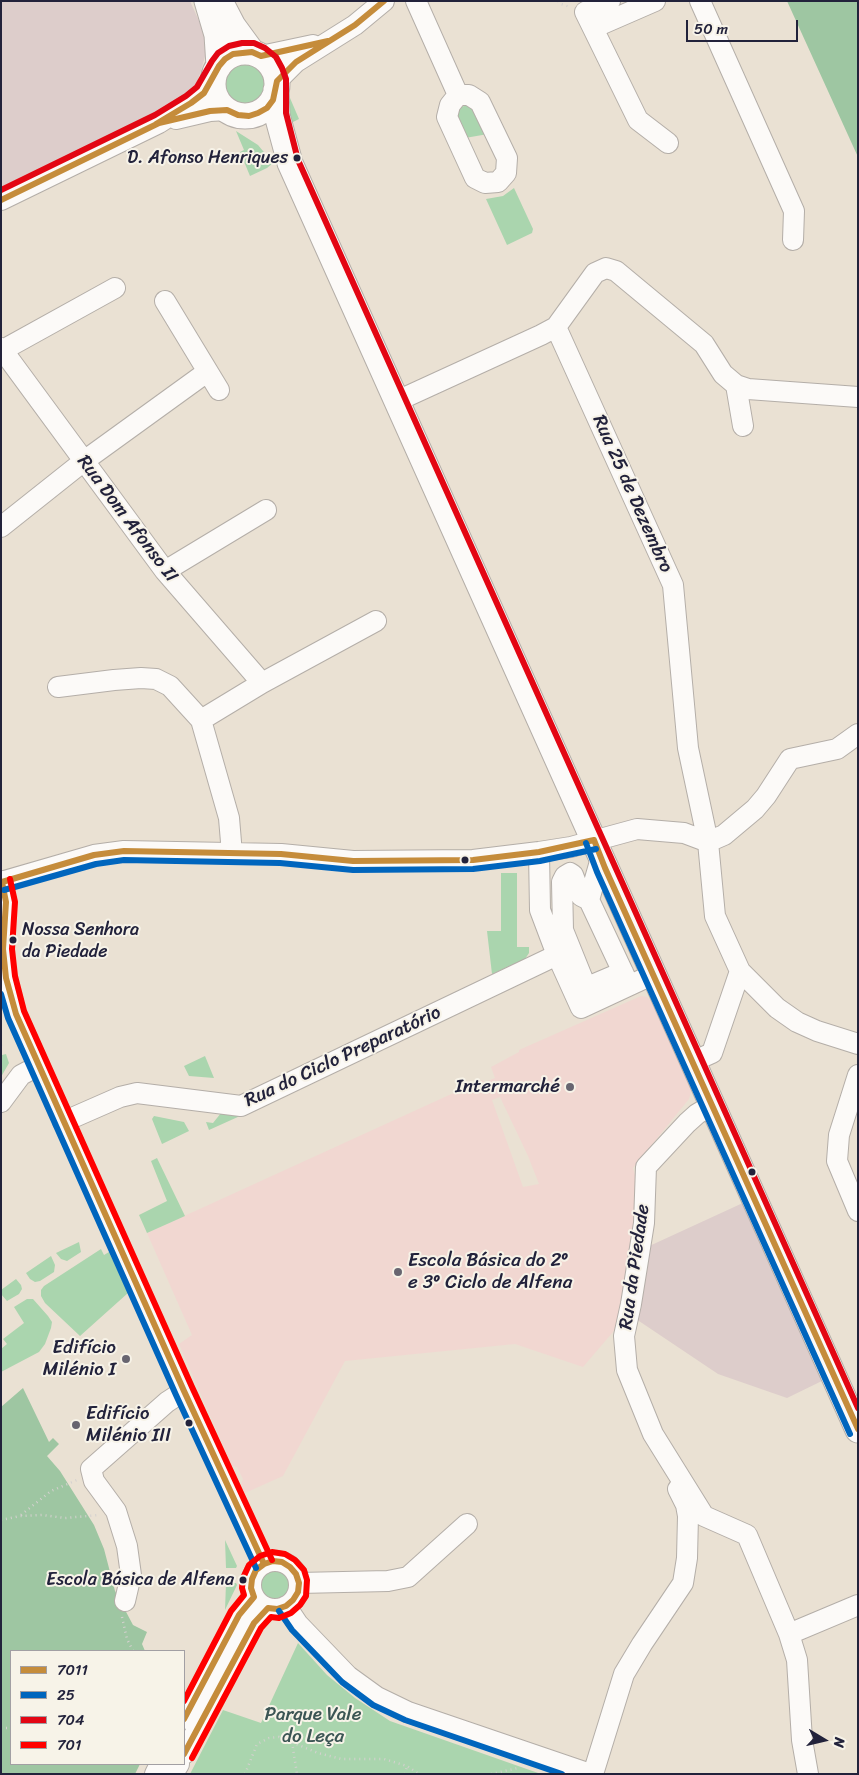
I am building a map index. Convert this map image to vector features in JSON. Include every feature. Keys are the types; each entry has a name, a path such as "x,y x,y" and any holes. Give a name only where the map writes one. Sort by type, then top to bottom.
{"main road":[{"path":"207,1 217,35 216,71 213,86 215,95 220,104 266,137 290,164"},
{"path":"220,1 233,26 257,54 269,62 274,71 277,85 278,115 290,164 858,1430"},
{"path":"216,71 225,59 234,54 243,52 257,54"},
{"path":"233,113 248,116 266,108 273,100 277,85"}],"street":[{"path":"277,85 296,62 355,25 384,1"},
{"path":"416,1 458,95"},
{"path":"610,1 585,12 638,120 668,143"},
{"path":"593,28 655,1"},
{"path":"700,1 794,211 793,240"},
{"path":"257,54 327,42"},
{"path":"1,200 159,123 204,93 216,71"},
{"path":"159,123 210,112 233,113"},
{"path":"397,401 541,336 556,327 595,273 606,268 616,271 704,344 723,374 736,385 748,389 858,396"},
{"path":"2,349 116,288"},
{"path":"165,301 218,390"},
{"name":"Rua 25 de Dezembro","path":"556,327 673,585 688,748 708,842 716,916 740,971"},
{"name":"Rua Dom Afonso II","path":"2,349 165,572 262,683"},
{"path":"1,527 84,461 207,372"},
{"path":"736,385 743,426"},
{"path":"165,572 266,510"},
{"path":"201,720 262,683 376,622"},
{"path":"58,687 114,680 156,679 170,686 201,720 229,818 232,854"},
{"path":"264,1564 184,1391 16,1014 6,978 4,949 6,902 2,882 94,855 124,851 281,854 362,860 473,860 539,852 598,849 638,829 684,834 708,842 724,834 756,809 790,759 837,749 858,734"},
{"path":"598,849 589,900 626,979"},
{"path":"539,852 540,910 581,1008 626,979"},
{"path":"589,900 581,896 573,875 570,873 565,876 562,882 563,930 586,985 590,986 654,974"},
{"name":"Rua do Ciclo Preparatório","path":"63,1122 120,1097 137,1093 241,1106 557,954"},
{"path":"692,1062 712,1053 740,971 777,1008 797,1022 817,1031 858,1044"},
{"path":"1,1102 21,1075 38,1066"},
{"path":"858,1075 839,1135 837,1161 858,1211"},
{"name":"Rua da Piedade","path":"662,1450 653,1434 627,1370 624,1336 644,1223 646,1167 687,1123 712,1105"},
{"path":"125,1601 130,1582 127,1546 116,1511 94,1481 91,1471 93,1467 167,1402 184,1391"},
{"path":"662,1450 704,1516 746,1534 789,1634 797,1660 802,1740 808,1774"},
{"path":"185,1717 239,1615 270,1604 294,1600 298,1592 299,1583 296,1574 282,1562 264,1564 256,1570 252,1578 251,1588 270,1604 298,1624 348,1676 377,1697 408,1712 591,1774 624,1674 683,1583 688,1516 686,1505 662,1450"},
{"path":"686,1558 692,1545 698,1519 704,1516"},
{"path":"299,1583 378,1582 408,1577 466,1524"},
{"path":"185,1752 254,1623 270,1604"},
{"path":"789,1634 858,1605"}],"path":[{"path":"20,1516 51,1491 74,1482 91,1471"},
{"path":"1,1520 20,1516 83,1517 116,1511"},
{"path":"125,1601 121,1613 127,1640 133,1650"},
{"path":"244,1774 257,1744 269,1738 279,1737 318,1753 341,1759 384,1759 407,1766 419,1774"},
{"path":"292,1742 297,1774"},
{"path":"405,1774 407,1766"}],"shaded area":[{"path":"1,1 190,1 209,43 194,94 1,189"},
{"name":"Escola Básica do 2º e 3º Ciclo de Alfena","path":"641,996 647,997 651,1001 692,1088 689,1099 633,1168 639,1189 625,1310 613,1332 583,1367 515,1344 345,1361 283,1476 245,1493 241,1484 243,1479 237,1467 232,1466 179,1344 192,1335 147,1233 482,1080 485,1082 495,1078 491,1067 519,1052 519,1050","holes":["500,1097 539,1184 523,1187 492,1100"]},
{"path":"745,1202 826,1379 787,1398 718,1374 633,1317 645,1248"}],"green space":[{"path":"787,1 858,1 858,157"},
{"path":"245,60 258,64 264,70 268,83 264,96 258,102 245,106 232,102 226,96 222,83 226,70 232,64"},
{"path":"290,98 299,119 291,123 289,113"},
{"path":"472,106 488,134 465,138 457,115 461,107"},
{"path":"236,131 258,145 273,163 250,176 240,152 244,150"},
{"path":"514,188 533,229 532,233 507,245 486,199 503,196"},
{"path":"501,873 517,873 517,947 529,947 529,953 525,959 492,974 487,931 501,931"},
{"path":"1,1054 6,1054 9,1063 1,1077"},
{"path":"205,1056 214,1078 189,1076 184,1066"},
{"path":"221,1113 240,1116 209,1130 206,1122 213,1123"},
{"path":"154,1116 184,1122 189,1131 162,1144 152,1119"},
{"path":"157,1158 185,1216 147,1233 139,1215 167,1201 151,1161"},
{"path":"79,1242 81,1252 67,1261 61,1259 56,1253"},
{"path":"101,1249 104,1255 109,1252 128,1293 80,1336 45,1303 41,1296 41,1290 44,1286"},
{"path":"51,1256 55,1265 54,1272 40,1281 35,1282 30,1279 26,1273"},
{"path":"16,1279 22,1289 19,1294 7,1301 1,1294 1,1290"},
{"path":"27,1299 33,1299 48,1316 52,1322 51,1328 45,1344 39,1352 1,1372 1,1349 7,1344 3,1339 24,1323 14,1307"},
{"path":"23,1388 49,1442 53,1438 59,1444 47,1456 60,1471 94,1525 104,1549 115,1591 133,1625 147,1632 142,1644 145,1650 10,1650 10,1765 140,1765 135,1774 1,1774 1,1407"},
{"path":"225,1540 237,1566 236,1568 226,1568"},
{"path":"276,1570 282,1571 290,1579 290,1591 282,1599 276,1600 270,1599 262,1591 261,1585 262,1579 270,1571"},
{"path":"226,1583 236,1583 237,1585 225,1610"},
{"name":"Parque Vale do Leça","path":"298,1643 327,1675 355,1698 390,1721 541,1774 190,1774 223,1710 261,1723"}],"transit line":[{"name":"7011","path":"1,200 159,123 210,111 227,110 238,115 249,116 258,113 267,108 273,100 277,81 296,62 355,25 384,1"},
{"name":"7011","path":"156,124 204,93 219,66 233,54 252,52 261,56 328,41"},
{"name":"704","path":"1,190 155,115 186,96 197,87 218,53 229,46 254,43 265,48 276,57 286,79 286,113 298,160 858,1408"},
{"name":"7011","path":"594,840 858,1429"},
{"name":"7011","path":"2,882 94,855 124,851 281,854 353,861 473,860 539,852 594,840"},
{"name":"25","path":"586,843 597,872 850,1434"},
{"name":"25","path":"4,890 96,864 124,860 280,863 353,870 473,869 540,861 596,849"},
{"name":"701","path":"10,879 15,902 12,949 15,976 24,1011 192,1387 272,1560"},
{"name":"7011","path":"2,882 6,902 3,949 6,978 16,1014 184,1391 264,1564"},
{"name":"25","path":"1,994 8,1018 176,1395 256,1568"},
{"name":"701","path":"185,1699 231,1611 244,1595 242,1588 243,1578 249,1565 260,1556 272,1552 285,1554 295,1560 304,1570 307,1580 306,1596 291,1613 279,1618 271,1617 261,1628 192,1758"},
{"name":"7011","path":"185,1717 239,1615 254,1597 251,1588 256,1570 264,1564 273,1561 282,1562 290,1567 296,1574 299,1583 298,1592 286,1606 277,1609 268,1608 254,1623 185,1752"},
{"name":"25","path":"279,1611 292,1630 342,1682 373,1705 405,1720 562,1774"}],"place":[{"name":"D. Afonso Henriques","path":"297,158"},
{"name":"Nossa Senhora da Piedade","path":"13,940"},
{"name":"Intermarché","path":"570,1087"},
{"name":"Escola Básica do 2º e 3º Ciclo de Alfena","path":"398,1272"},
{"name":"Edifício Milénio I","path":"126,1359"},
{"name":"Edifício Milénio III","path":"76,1425"},
{"name":"Escola Básica de Alfena","path":"243,1580"}]}
